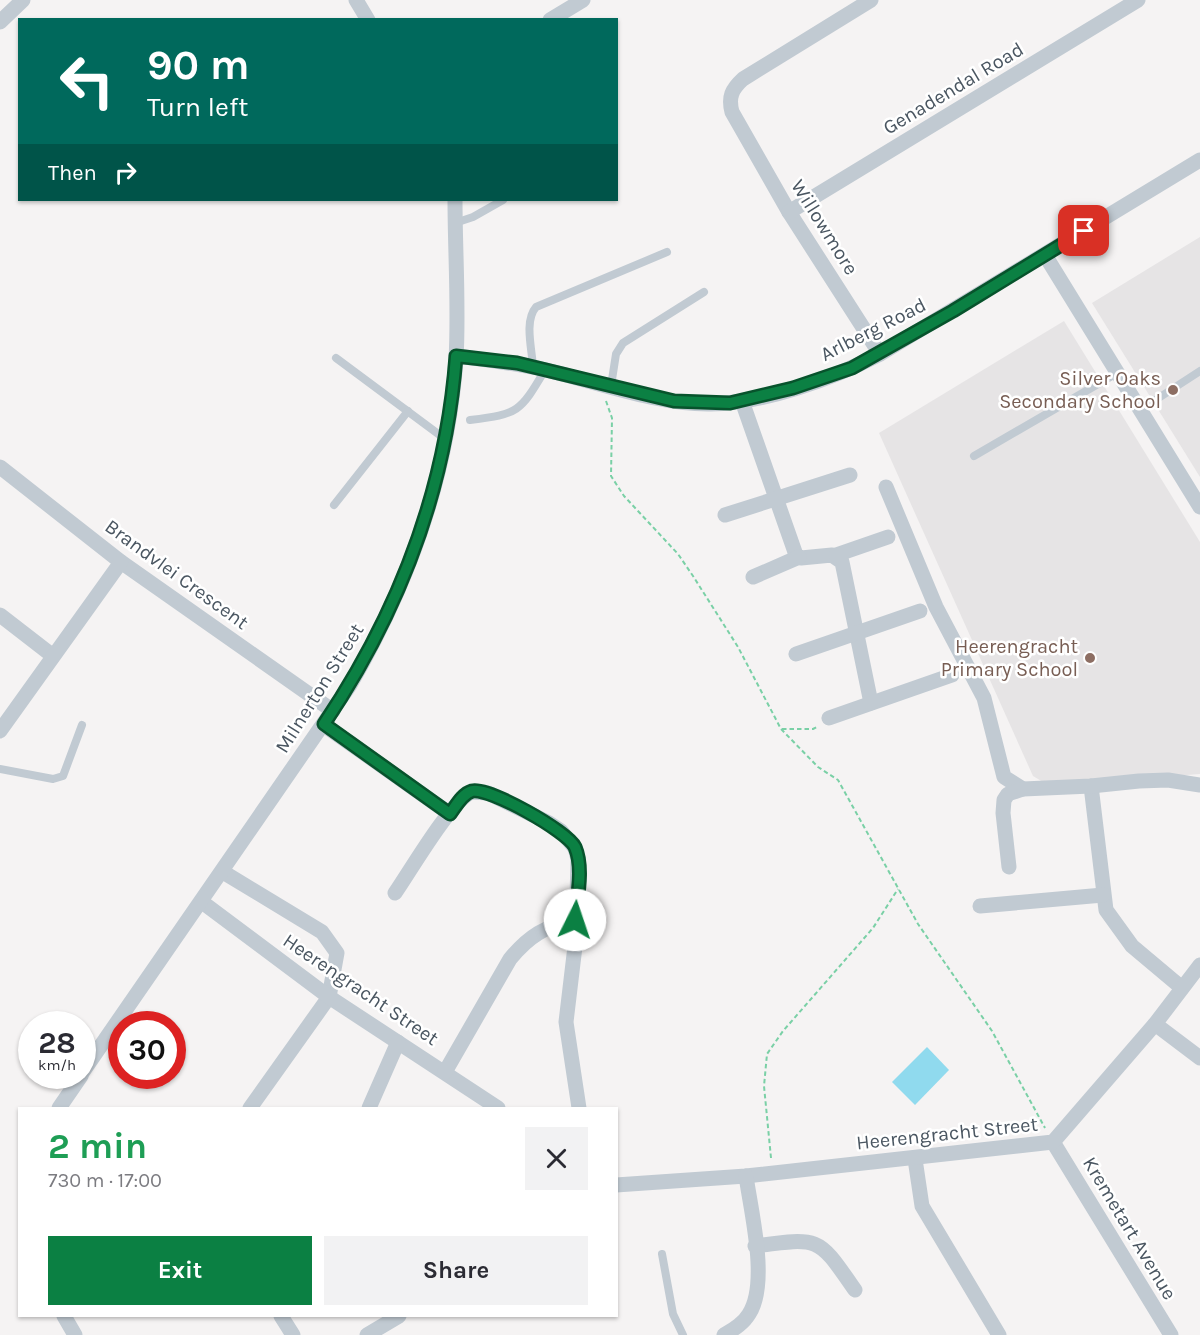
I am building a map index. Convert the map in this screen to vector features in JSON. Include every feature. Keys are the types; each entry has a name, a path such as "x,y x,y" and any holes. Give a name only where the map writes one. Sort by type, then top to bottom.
{"street":[{"path":"0,22 23,0"},
{"path":"356,0 367,18"},
{"path":"553,18 583,0"},
{"name":"Willowmore","path":"871,0 736,86 732,91 730,104 737,121 789,212 880,354"},
{"name":"Genadendal Road","path":"789,212 1138,0"},
{"name":"Arlberg Road","path":"456,356 539,368 692,403 742,401 819,380 852,368 880,354 1200,160"},
{"name":"Milnerton Street","path":"96,1054 328,718 366,658 405,574 424,528 445,439 456,356 455,201"},
{"path":"1045,255 1200,507"},
{"path":"742,401 799,557"},
{"name":"Brandvlei Crescent","path":"0,467 450,814"},
{"path":"724,515 850,476"},
{"path":"886,487 936,607 984,698 1004,777 1023,789"},
{"path":"753,577 799,557 836,555 888,537"},
{"path":"836,555 843,567 871,703"},
{"path":"0,731 121,562"},
{"path":"796,654 920,611"},
{"path":"0,615 53,656"},
{"path":"829,718 952,675"},
{"path":"1009,867 1003,813 1004,800 1008,794 1023,789 1168,780 1200,785"},
{"path":"1091,786 1106,910 1122,935 1144,958 1182,988"},
{"path":"395,893 466,794 483,791 561,831 575,848 578,859 575,956 566,1022 579,1107"},
{"path":"223,872 300,917 327,938 337,953 329,997 251,1107"},
{"path":"980,906 1103,895"},
{"name":"Heerengracht Street","path":"202,902 329,997 497,1107"},
{"path":"445,1072 510,959 522,944 546,927 575,920"},
{"name":"Heerengracht Street","path":"618,1185 746,1176 915,1160 1053,1142 1155,1024 1200,965"},
{"path":"1155,1024 1200,1058"},
{"path":"369,1107 398,1042"},
{"name":"Milnerton Street","path":"60,1107 72,1089"},
{"name":"Kremetart Avenue","path":"1053,1142 1171,1335"},
{"path":"915,1160 922,1206 999,1335"},
{"path":"724,1335 740,1325 749,1314 756,1298 755,1246 746,1176"},
{"path":"755,1246 788,1241 816,1243 831,1255 855,1290"},
{"path":"65,1317 75,1335"},
{"path":"282,1317 292,1335"},
{"path":"367,1335 397,1317"}],"lane":[{"path":"455,223 473,217 501,201"},
{"path":"470,420 512,413 527,400 539,368 530,321 531,313 536,307 668,252"},
{"path":"606,385 616,354 623,343 704,292"},
{"path":"336,357 445,439"},
{"path":"1140,410 1200,371"},
{"path":"974,456 1117,373"},
{"path":"334,505 408,411"},
{"path":"0,769 53,779 63,776 82,725"},
{"path":"662,1254 673,1314 682,1335"}],"path":[{"path":"606,385 612,418 611,476 624,496 678,554 693,576 738,647 781,729 818,767 838,780 918,924 992,1031 1053,1142"},
{"path":"781,729 813,729 829,718"},
{"path":"772,1173 764,1086 768,1054 783,1032 873,928 898,889"}],"shaded area":[{"name":"Silver Oaks Secondary School","path":"1200,237 1200,477 1092,303"},
{"name":"Heerengracht Primary School","path":"1064,321 1200,542 1200,774 1048,785 1033,776 879,433"}],"water":[{"path":"927,1047 949,1070 915,1105 892,1082"}],"place":[{"name":"Silver Oaks Secondary School","path":"1173,390"},
{"name":"Heerengracht Primary School","path":"1090,658"}],"route":[{"path":"575,920 578,859 569,838 561,831 483,791 466,794 450,814 324,724 366,658 424,528 448,424 456,356 517,363 674,401 730,403 793,388 852,368 953,311 1084,231"}]}
